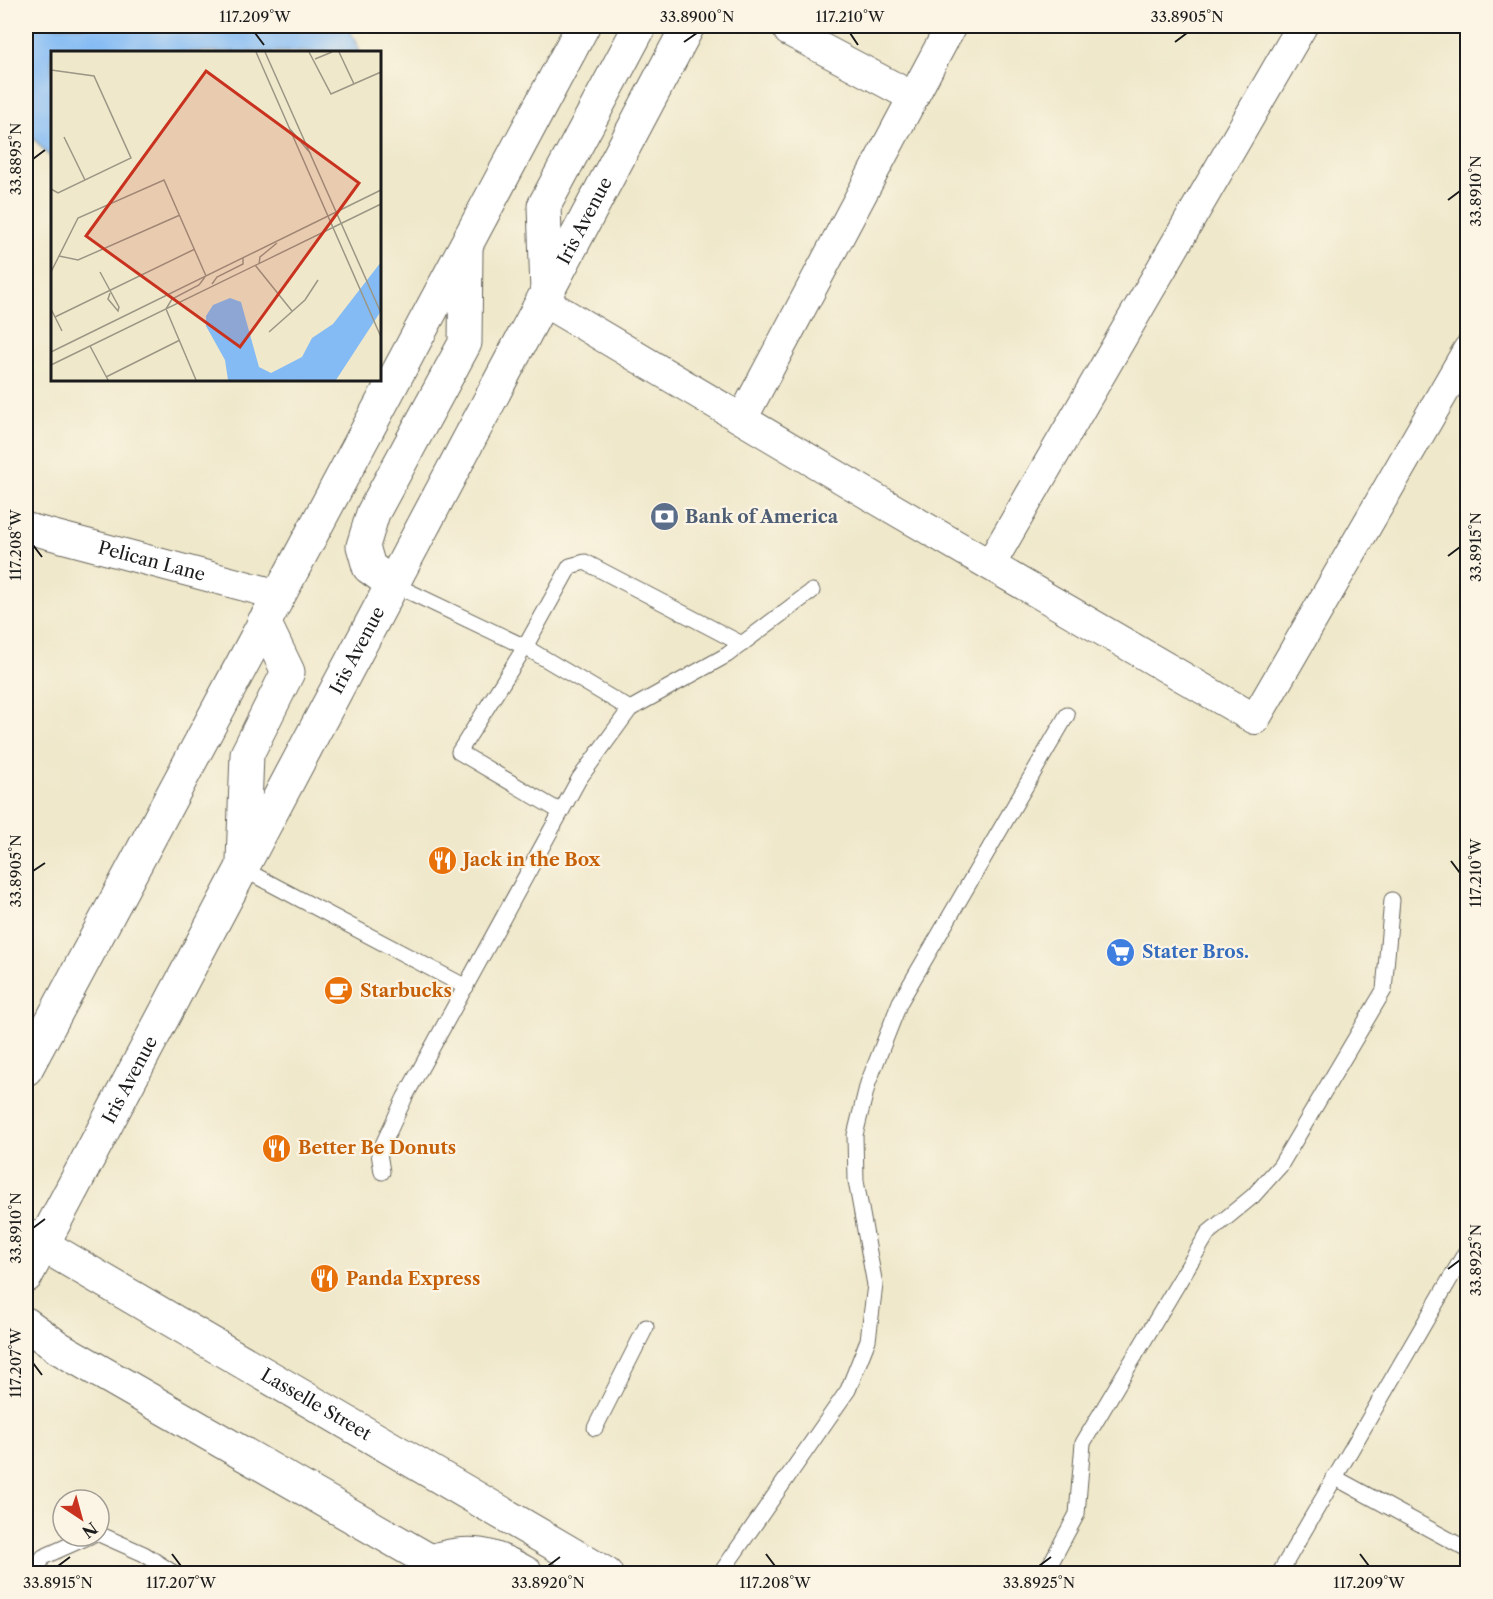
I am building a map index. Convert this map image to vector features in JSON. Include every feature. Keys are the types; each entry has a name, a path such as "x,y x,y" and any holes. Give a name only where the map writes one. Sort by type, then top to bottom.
{"main road":[{"path":"26,1069 583,26"},
{"path":"545,297 544,206 640,26"},
{"name":"Iris Avenue","path":"26,1276 33,1239 70,1193 688,26"},
{"path":"391,583 369,567 363,546 373,513 465,342 466,245"},
{"path":"243,869 247,754 288,672 272,609"},
{"name":"Lasselle Street","path":"33,1239 606,1574"},
{"path":"26,1324 58,1348 436,1569 452,1554 470,1553 502,1559 527,1574"}],"street":[{"path":"742,419 951,26"},
{"path":"990,565 1302,26"},
{"path":"789,31 913,97"},
{"path":"545,297 742,419 1255,719 1467,350"},
{"name":"Pelican Lane","path":"26,528 272,609"}],"lane":[{"path":"561,812 459,752 525,647 570,566 585,562 742,644"},
{"path":"391,583 525,647 630,709"},
{"path":"382,1172 379,1153 405,1097 579,779 630,709 700,672 742,644 812,591"},
{"path":"720,1574 848,1390 868,1340 875,1285 856,1181 855,1135 868,1083 900,1002 1067,715"},
{"path":"243,869 466,987"},
{"path":"1045,1574 1077,1514 1083,1443 1208,1233 1253,1196 1280,1166 1384,990 1392,900"},
{"path":"1279,1574 1467,1248"},
{"path":"595,1428 646,1327"},
{"path":"1334,1477 1467,1550"},
{"path":"111,1539 144,1554 175,1574"},
{"path":"34,1574 43,1557 63,1548"}],"water":[{"path":"26,26 348,26 360,51 51,51 51,158 26,130"}],"place":[{"name":"Bank of America","path":"664,517"},
{"name":"Jack in the Box","path":"442,860"},
{"name":"Stater Bros.","path":"1121,952"},
{"name":"Starbucks","path":"339,991"},
{"name":"Better Be Donuts","path":"277,1148"},
{"name":"Panda Express","path":"325,1279"}]}
